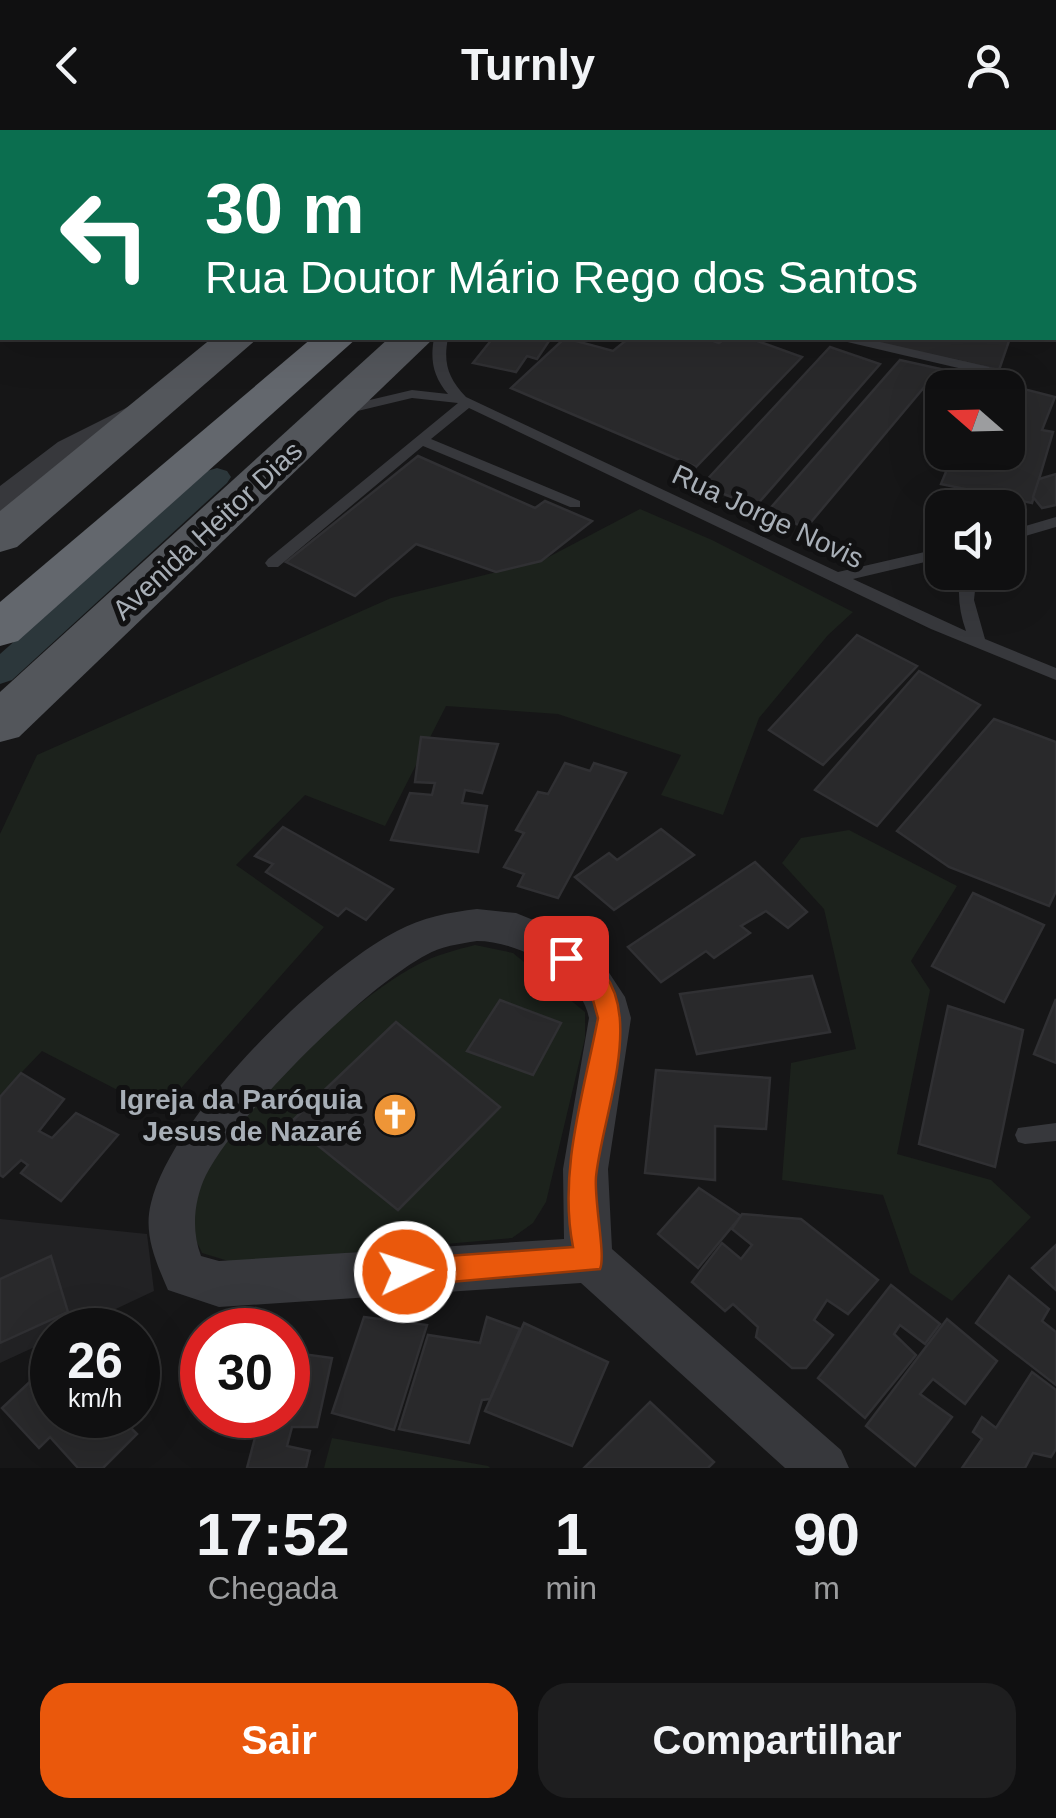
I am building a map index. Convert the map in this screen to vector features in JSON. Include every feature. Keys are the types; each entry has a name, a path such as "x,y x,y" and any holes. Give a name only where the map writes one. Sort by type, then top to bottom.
{"highway":[{"path":"0,589 295,340"},
{"path":"0,629 334,340"}],"main road":[{"path":"0,536 235,340"},
{"name":"Avenida Heitor Dias","path":"0,723 411,340"}],"street":[{"path":"0,502 70,448 167,396"},
{"path":"590,1260 219,1284 186,1274 177,1262 172,1242 174,1214 196,1149 218,1116 270,1061 369,972 410,943 465,926 503,926 542,940 589,975 608,1000 610,1018 582,1176 581,1215 590,1260 823,1468"}],"lane":[{"path":"273,563 423,440 464,400 443,383 438,366 441,340"},
{"path":"856,340 984,370"},
{"name":"Rua Jorge Novis","path":"330,415 394,396 430,394 464,400 979,644 1056,674"},
{"path":"423,440 576,504"},
{"path":"1025,531 1056,522"},
{"path":"840,576 925,557"},
{"path":"965,590 968,614 979,644"},
{"path":"1025,1135 1056,1132"}],"shaded area":[{"path":"640,509 712,540 853,612 828,635 759,718 723,815 661,795 681,755 558,714 446,706 385,826 305,795 236,865 324,927 160,1112 42,1051 0,1095 0,834 37,755 391,598 541,561"},
{"path":"849,830 957,886 911,961 930,990 897,1154 991,1180 1031,1217 952,1301 910,1273 883,1195 782,1180 791,1063 856,1049 824,909 782,863 801,838"},
{"path":"475,945 513,953 585,1012 585,1038 546,1202 533,1223 512,1238 235,1263 202,1253 191,1225 198,1192 244,1116 315,1041 387,983 431,958"},
{"path":"0,1219 147,1234 154,1291 118,1308 30,1308 30,1349 0,1363"},
{"path":"332,1438 488,1466 490,1468 324,1468"}],"building":[{"path":"491,340 550,340 537,359 527,356 516,372 473,363"},
{"path":"563,340 613,351 627,340 755,340 802,357 696,467 511,388"},
{"path":"858,340 1009,340 999,370"},
{"path":"830,347 880,364 755,507 702,485"},
{"path":"900,360 945,370 925,370 925,386 806,528 767,512"},
{"path":"1025,389 1055,397 1042,430 1053,432 1032,503 1025,502 1025,490 970,490 941,484 947,470 1025,470"},
{"path":"418,456 535,508 545,501 592,521 541,561 496,572 416,544 355,596 286,562"},
{"path":"1056,474 1056,505 1042,508 1033,497 1039,479"},
{"path":"857,635 917,666 823,765 769,730"},
{"path":"919,671 980,705 877,826 815,790"},
{"path":"994,719 1056,742 1056,891 1049,906 949,867 897,831"},
{"path":"421,737 498,744 482,793 465,790 462,803 487,806 478,852 391,840 410,793 432,795 435,783 415,782"},
{"path":"565,763 590,771 594,763 626,773 558,898 518,886 524,874 504,867 524,833 516,830 538,792 548,794"},
{"path":"283,827 393,889 366,920 346,908 338,916 266,872 273,864 255,856"},
{"path":"661,829 694,855 614,910 575,877 609,853 617,860"},
{"path":"755,862 807,912 788,928 766,911 741,926 750,933 714,958 706,951 661,982 628,947"},
{"path":"973,893 1044,925 1004,1002 932,966"},
{"path":"812,976 830,1032 697,1054 680,994"},
{"path":"1056,999 1056,1063 1034,1054"},
{"path":"500,1000 561,1023 533,1075 467,1051"},
{"path":"948,1006 1023,1030 995,1167 919,1144"},
{"name":"Igreja da Paróquia Jesus de Nazaré","path":"396,1022 500,1107 398,1210 290,1123"},
{"path":"656,1070 770,1078 766,1129 715,1126 715,1180 645,1173"},
{"path":"21,1073 64,1099 39,1131 52,1138 76,1113 118,1135 61,1201 21,1173 28,1165 21,1160 3,1177 0,1175 0,1097"},
{"path":"699,1188 741,1216 698,1268 658,1234"},
{"path":"742,1214 801,1219 878,1280 848,1314 827,1300 814,1320 833,1335 806,1368 792,1368 756,1337 758,1327 733,1304 725,1311 692,1282 722,1243 741,1259 752,1245 732,1229"},
{"path":"1056,1245 1056,1290 1032,1268"},
{"path":"51,1256 67,1308 30,1308 30,1329 0,1343 0,1279"},
{"path":"1009,1276 1049,1309 1042,1321 1056,1332 1056,1385 976,1323"},
{"path":"891,1285 940,1324 925,1344 900,1325 894,1334 916,1355 865,1418 818,1378"},
{"path":"364,1317 427,1325 394,1430 332,1413"},
{"path":"487,1317 520,1329 490,1399 482,1400 469,1443 399,1429 428,1335 480,1343"},
{"path":"947,1319 997,1361 965,1404 933,1379 920,1394 952,1417 915,1466 866,1426"},
{"path":"524,1323 608,1362 572,1446 485,1411"},
{"path":"310,1355 332,1358 317,1427 310,1427"},
{"path":"1032,1372 1056,1390 1056,1449 1051,1457 1033,1453 1025,1468 962,1468 982,1439 973,1432 982,1417 996,1428"},
{"path":"30,1382 30,1438 49,1438 39,1448 2,1408"},
{"path":"650,1402 714,1462 708,1468 584,1468"},
{"path":"51,1438 133,1438 103,1468 78,1468"},
{"path":"255,1438 289,1438 287,1446 310,1451 306,1468 247,1468"}],"waterway":[{"path":"0,672 217,477"}],"place":[{"name":"Igreja da Paróquia Jesus de Nazaré","path":"395,1115"}],"route":[{"path":"405,1272 590,1260 581,1215 582,1176 610,1018 602,988 566,958"}]}
